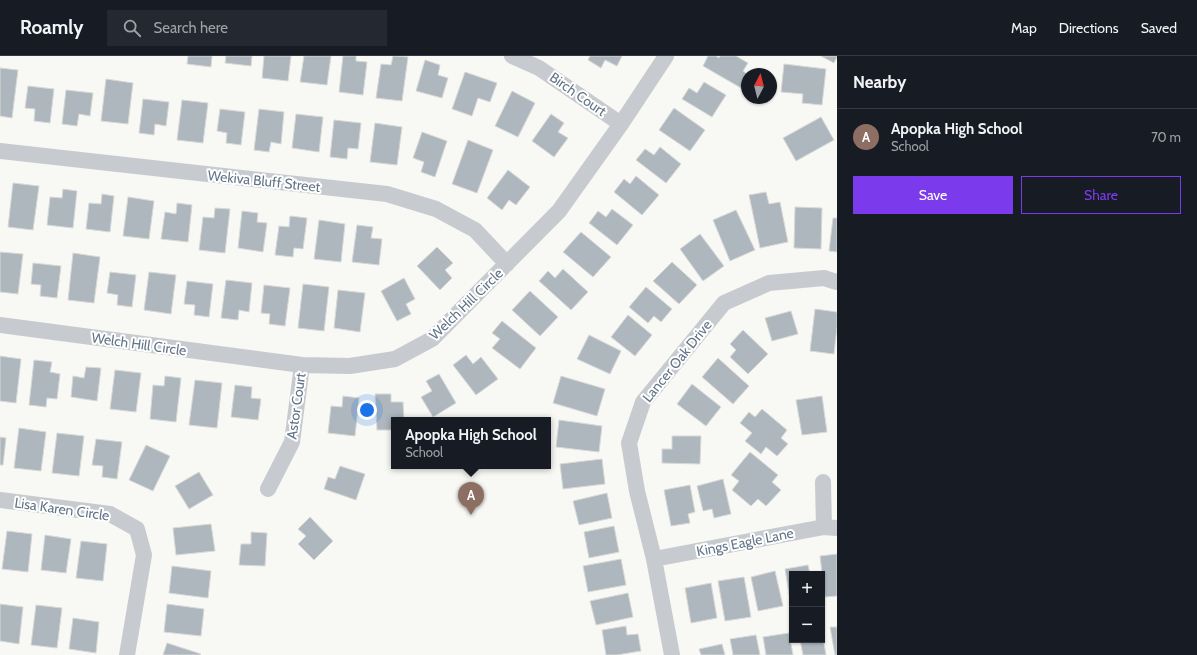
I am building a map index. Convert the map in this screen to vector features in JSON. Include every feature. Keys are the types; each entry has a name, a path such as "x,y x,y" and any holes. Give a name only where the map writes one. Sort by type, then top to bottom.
{"street":[{"name":"Birch Court","path":"512,56 539,68 621,124"},
{"name":"Welch Hill Circle","path":"0,325 302,365 350,366 395,359 432,340 559,211 621,124 666,56"},
{"name":"Wekiva Bluff Street","path":"0,151 387,194 436,209 475,230 507,264"},
{"name":"Lancer Oak Drive","path":"672,655 654,559 637,492 629,443 643,402 724,303 769,283 824,278 837,282"},
{"name":"Astor Court","path":"268,489 292,442 302,365"},
{"path":"822,482 830,527"},
{"name":"Lisa Karen Circle","path":"0,500 110,514 137,529 144,555 127,655"},
{"name":"Kings Eagle Lane","path":"654,559 830,527"}],"building":[{"path":"188,56 212,56 211,67 187,64"},
{"path":"226,56 252,56 251,66 225,63"},
{"path":"264,56 291,56 288,81 262,78"},
{"path":"304,56 331,56 327,85 300,82"},
{"path":"343,56 356,56 356,61 367,62 363,95 339,92"},
{"path":"393,56 408,57 402,101 376,98 381,64 391,65"},
{"path":"590,56 622,56 617,66 605,60 601,68 588,60"},
{"path":"708,56 716,56 719,58 720,56 736,56 748,63 745,68 741,68 741,88 703,66"},
{"path":"821,56 837,56 837,57 834,63"},
{"path":"425,60 440,65 438,75 448,78 442,98 416,91"},
{"path":"784,64 826,69 822,105 802,103 803,94 781,92"},
{"path":"0,68 18,70 12,118 0,116"},
{"path":"465,72 497,83 490,102 478,98 472,116 452,109"},
{"path":"106,79 133,83 128,124 101,121"},
{"path":"704,82 726,95 712,117 682,99 689,88 697,93"},
{"path":"28,86 54,89 50,123 34,121 35,109 25,108"},
{"path":"66,90 93,93 90,116 79,114 77,126 62,124"},
{"path":"512,91 535,103 518,137 495,126"},
{"path":"143,99 169,102 166,126 155,124 154,135 139,133"},
{"path":"182,100 208,103 203,143 177,140"},
{"path":"674,108 705,130 690,151 659,130"},
{"path":"220,109 245,112 241,145 226,143 227,133 217,131"},
{"path":"259,109 284,112 281,144 271,142 269,152 254,150"},
{"path":"296,114 323,117 319,152 292,148"},
{"path":"551,114 564,123 558,132 568,138 554,157 532,141"},
{"path":"821,117 834,140 796,161 783,138"},
{"path":"334,120 361,123 358,149 348,148 347,159 330,157"},
{"path":"375,123 402,127 397,165 370,162"},
{"path":"422,132 447,141 435,177 421,172 424,162 413,158"},
{"path":"468,140 493,150 477,193 452,184"},
{"path":"660,147 681,164 666,183 636,160 645,149 654,155"},
{"path":"508,170 530,187 516,205 509,200 502,210 487,198"},
{"path":"636,176 659,195 642,215 614,192 624,179 630,184"},
{"path":"13,183 39,186 33,230 8,227"},
{"path":"63,189 77,191 73,228 47,225 50,197 62,198"},
{"path":"766,192 769,204 780,202 788,242 760,248 749,195"},
{"path":"102,194 114,196 110,232 86,229 89,203 101,204"},
{"path":"128,197 154,201 149,239 123,236"},
{"path":"177,203 192,205 188,242 161,239 165,212 176,214"},
{"path":"795,207 822,208 821,249 794,248"},
{"path":"215,208 230,209 225,253 199,250 203,217 214,218"},
{"path":"612,209 633,225 617,245 589,223 598,211 606,217"},
{"path":"736,210 755,250 730,261 713,220"},
{"path":"242,211 258,213 257,222 267,223 263,252 238,248"},
{"path":"290,216 307,218 303,249 294,248 293,257 275,255 279,226 289,227"},
{"path":"833,218 837,218 837,252 829,251"},
{"path":"319,220 345,224 341,262 314,259"},
{"path":"357,225 373,227 371,238 382,239 379,265 352,262"},
{"path":"581,232 611,257 593,277 563,252"},
{"path":"700,234 724,266 703,281 680,249"},
{"path":"437,247 453,263 445,270 452,278 440,290 417,266"},
{"path":"0,252 23,254 18,294 0,292"},
{"path":"73,253 100,257 94,303 68,300"},
{"path":"672,262 697,285 679,304 653,281"},
{"path":"33,263 61,266 57,298 40,296 41,285 31,284"},
{"path":"563,269 588,292 571,310 539,281 548,271 555,278"},
{"path":"110,272 136,275 132,307 117,305 118,295 107,293"},
{"path":"149,272 176,275 171,314 144,310"},
{"path":"404,278 415,299 406,304 411,314 397,321 381,291"},
{"path":"226,280 252,283 249,312 239,310 238,320 221,318"},
{"path":"187,281 213,284 209,317 194,315 195,305 184,304"},
{"path":"303,284 329,287 324,331 298,328"},
{"path":"264,285 290,288 285,326 269,324 270,314 261,313"},
{"path":"646,287 672,309 661,322 654,316 648,323 629,307"},
{"path":"338,290 365,293 360,332 334,328"},
{"path":"530,291 558,317 540,336 512,310"},
{"path":"815,309 837,312 834,354 810,351"},
{"path":"791,311 798,334 772,341 765,318"},
{"path":"628,315 652,335 635,356 611,337"},
{"path":"502,321 536,348 520,369 492,348 500,339 492,333"},
{"path":"743,330 768,354 748,374 730,357 736,350 730,344"},
{"path":"589,335 621,351 610,374 577,359"},
{"path":"466,355 473,364 481,357 498,379 476,395 453,365"},
{"path":"0,356 21,359 16,403 0,401"},
{"path":"718,358 749,386 733,404 702,377"},
{"path":"34,360 52,362 50,372 60,374 57,399 47,398 46,407 29,405"},
{"path":"86,367 101,368 97,401 71,397 73,376 84,378"},
{"path":"115,370 141,373 136,412 110,409"},
{"path":"439,374 456,403 433,417 421,397 432,391 426,381"},
{"path":"165,376 181,378 176,422 150,419 153,385 164,386"},
{"path":"561,376 605,389 597,416 553,403"},
{"path":"195,380 222,383 217,428 189,425"},
{"path":"692,384 721,407 706,426 677,404"},
{"path":"235,385 252,387 251,398 261,399 258,420 231,417"},
{"path":"375,394 391,394 391,402 403,402 404,417 391,417 391,430 377,430"},
{"path":"343,396 359,398 355,436 328,433 331,406 342,407"},
{"path":"822,396 827,432 802,435 796,400"},
{"path":"762,409 787,430 781,438 788,444 777,456 766,447 761,454 745,441 752,433 740,423 749,412 755,417"},
{"path":"559,420 602,426 599,452 556,447"},
{"path":"19,428 46,432 41,471 14,468"},
{"path":"57,433 84,436 79,476 52,473"},
{"path":"672,436 701,436 700,464 662,463 662,449 672,449"},
{"path":"0,437 6,438 3,465 0,465"},
{"path":"96,439 122,442 117,479 102,477 103,466 92,465"},
{"path":"146,445 170,456 153,491 129,480"},
{"path":"750,452 778,475 772,482 781,490 766,506 758,499 751,506 732,490 739,481 731,475"},
{"path":"602,459 605,484 563,489 560,464"},
{"path":"340,466 365,474 356,500 324,489 328,477 335,479"},
{"path":"199,472 213,495 189,509 175,486"},
{"path":"723,479 731,514 714,518 712,509 703,511 697,486"},
{"path":"690,485 695,512 688,514 690,523 671,526 664,490"},
{"path":"607,493 612,518 579,525 573,501"},
{"path":"310,517 333,541 314,560 298,544 306,536 298,529"},
{"path":"211,524 215,551 176,555 173,528"},
{"path":"614,526 619,552 589,558 584,532"},
{"path":"7,531 32,534 28,572 2,569"},
{"path":"251,532 267,533 265,566 239,565 241,544 251,544"},
{"path":"45,535 71,539 66,573 41,570"},
{"path":"81,541 107,544 103,581 76,578"},
{"path":"837,554 837,596 825,597 825,571 822,571 820,556"},
{"path":"621,559 626,585 588,592 583,566"},
{"path":"808,565 809,571 789,571 789,594 785,569"},
{"path":"172,566 211,571 208,598 169,593"},
{"path":"775,571 783,606 758,611 751,577"},
{"path":"744,577 751,617 725,621 718,581"},
{"path":"711,583 717,618 691,623 685,588"},
{"path":"628,593 633,617 596,625 590,601"},
{"path":"0,604 23,607 19,644 0,641"},
{"path":"167,604 204,609 201,636 164,632"},
{"path":"36,605 62,608 57,648 31,645"},
{"path":"73,618 99,622 96,653 69,649"},
{"path":"626,626 627,635 638,634 641,651 617,655 606,655 602,630"},
{"path":"830,627 837,627 837,655 835,655"},
{"path":"789,633 789,643 791,643 793,655 766,655 763,637"},
{"path":"756,635 760,655 733,655 730,639"},
{"path":"167,643 201,654 163,655"},
{"path":"801,643 824,643 826,655 803,655"},
{"path":"722,644 725,655 701,655 699,649"}],"place":[{"name":"Apopka High School","path":"471,515"}]}
